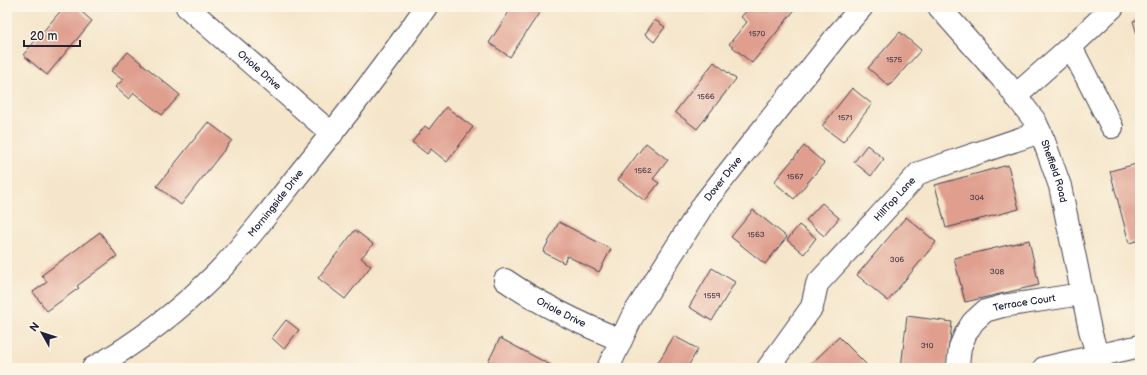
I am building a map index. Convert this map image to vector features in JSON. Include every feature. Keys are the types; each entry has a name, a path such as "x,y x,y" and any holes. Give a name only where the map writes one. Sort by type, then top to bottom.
{"street":[{"name":"Oriole Drive","path":"187,7 332,134"},
{"name":"Morningside Drive","path":"93,368 140,339 168,318 218,272 332,134 392,56 426,7"},
{"name":"Dover Drive","path":"608,368 632,317 705,202 838,34 862,7"},
{"name":"Sheffield Road","path":"940,7 1015,96 1035,121 1040,132 1060,186 1082,294 1099,362"},
{"path":"1015,96 1071,47 1113,7"},
{"path":"1071,47 1112,127"},
{"name":"HillTop Lane","path":"768,368 812,308 817,284 919,173 1040,132"},
{"name":"Oriole Drive","path":"505,280 522,292 588,327 621,340"},
{"name":"Terrace Court","path":"959,368 960,347 966,333 973,322 985,312 1003,306 1082,294"},
{"path":"1044,368 1099,362 1140,346"}],"building":[{"path":"64,7 76,7 92,21 47,75 23,55"},
{"path":"512,7 543,7 510,57 489,43"},
{"path":"750,7 797,7 752,63 729,44 747,22 741,17"},
{"path":"1140,19 1140,44 1133,21"},
{"path":"655,20 665,27 654,42 645,34"},
{"path":"900,32 921,50 889,86 868,68"},
{"path":"128,52 180,95 162,115 134,93 129,99 115,87 123,80 111,71"},
{"path":"714,62 736,79 697,129 675,112"},
{"path":"852,88 872,104 843,142 822,126"},
{"path":"446,107 473,127 447,162 431,149 427,154 412,142 425,126 429,129"},
{"path":"208,122 232,140 181,205 157,186"},
{"path":"646,143 668,160 653,179 659,183 645,201 618,180"},
{"path":"867,145 884,159 871,176 854,162"},
{"path":"804,146 824,163 794,199 774,182"},
{"path":"1140,163 1140,240 1129,243 1110,171"},
{"path":"1008,165 1019,209 946,228 935,185"},
{"path":"822,203 839,218 824,236 806,220"},
{"path":"753,210 787,237 765,264 731,237"},
{"path":"906,217 936,242 888,301 857,275"},
{"path":"559,222 611,249 599,272 567,256 564,263 543,252"},
{"path":"799,225 816,238 804,254 787,240"},
{"path":"355,230 373,244 361,258 371,266 345,299 318,278"},
{"path":"100,232 117,256 77,286 79,288 47,311 33,292 47,282 42,275"},
{"path":"1029,240 1039,285 965,302 954,258"},
{"path":"712,268 735,282 712,321 689,307"},
{"path":"907,316 952,322 947,368 901,368"},
{"path":"286,320 299,330 284,349 272,338"},
{"path":"674,336 698,349 687,368 655,368"},
{"path":"839,337 866,364 863,368 807,368"},
{"path":"500,338 554,368 491,368 486,366"}]}
